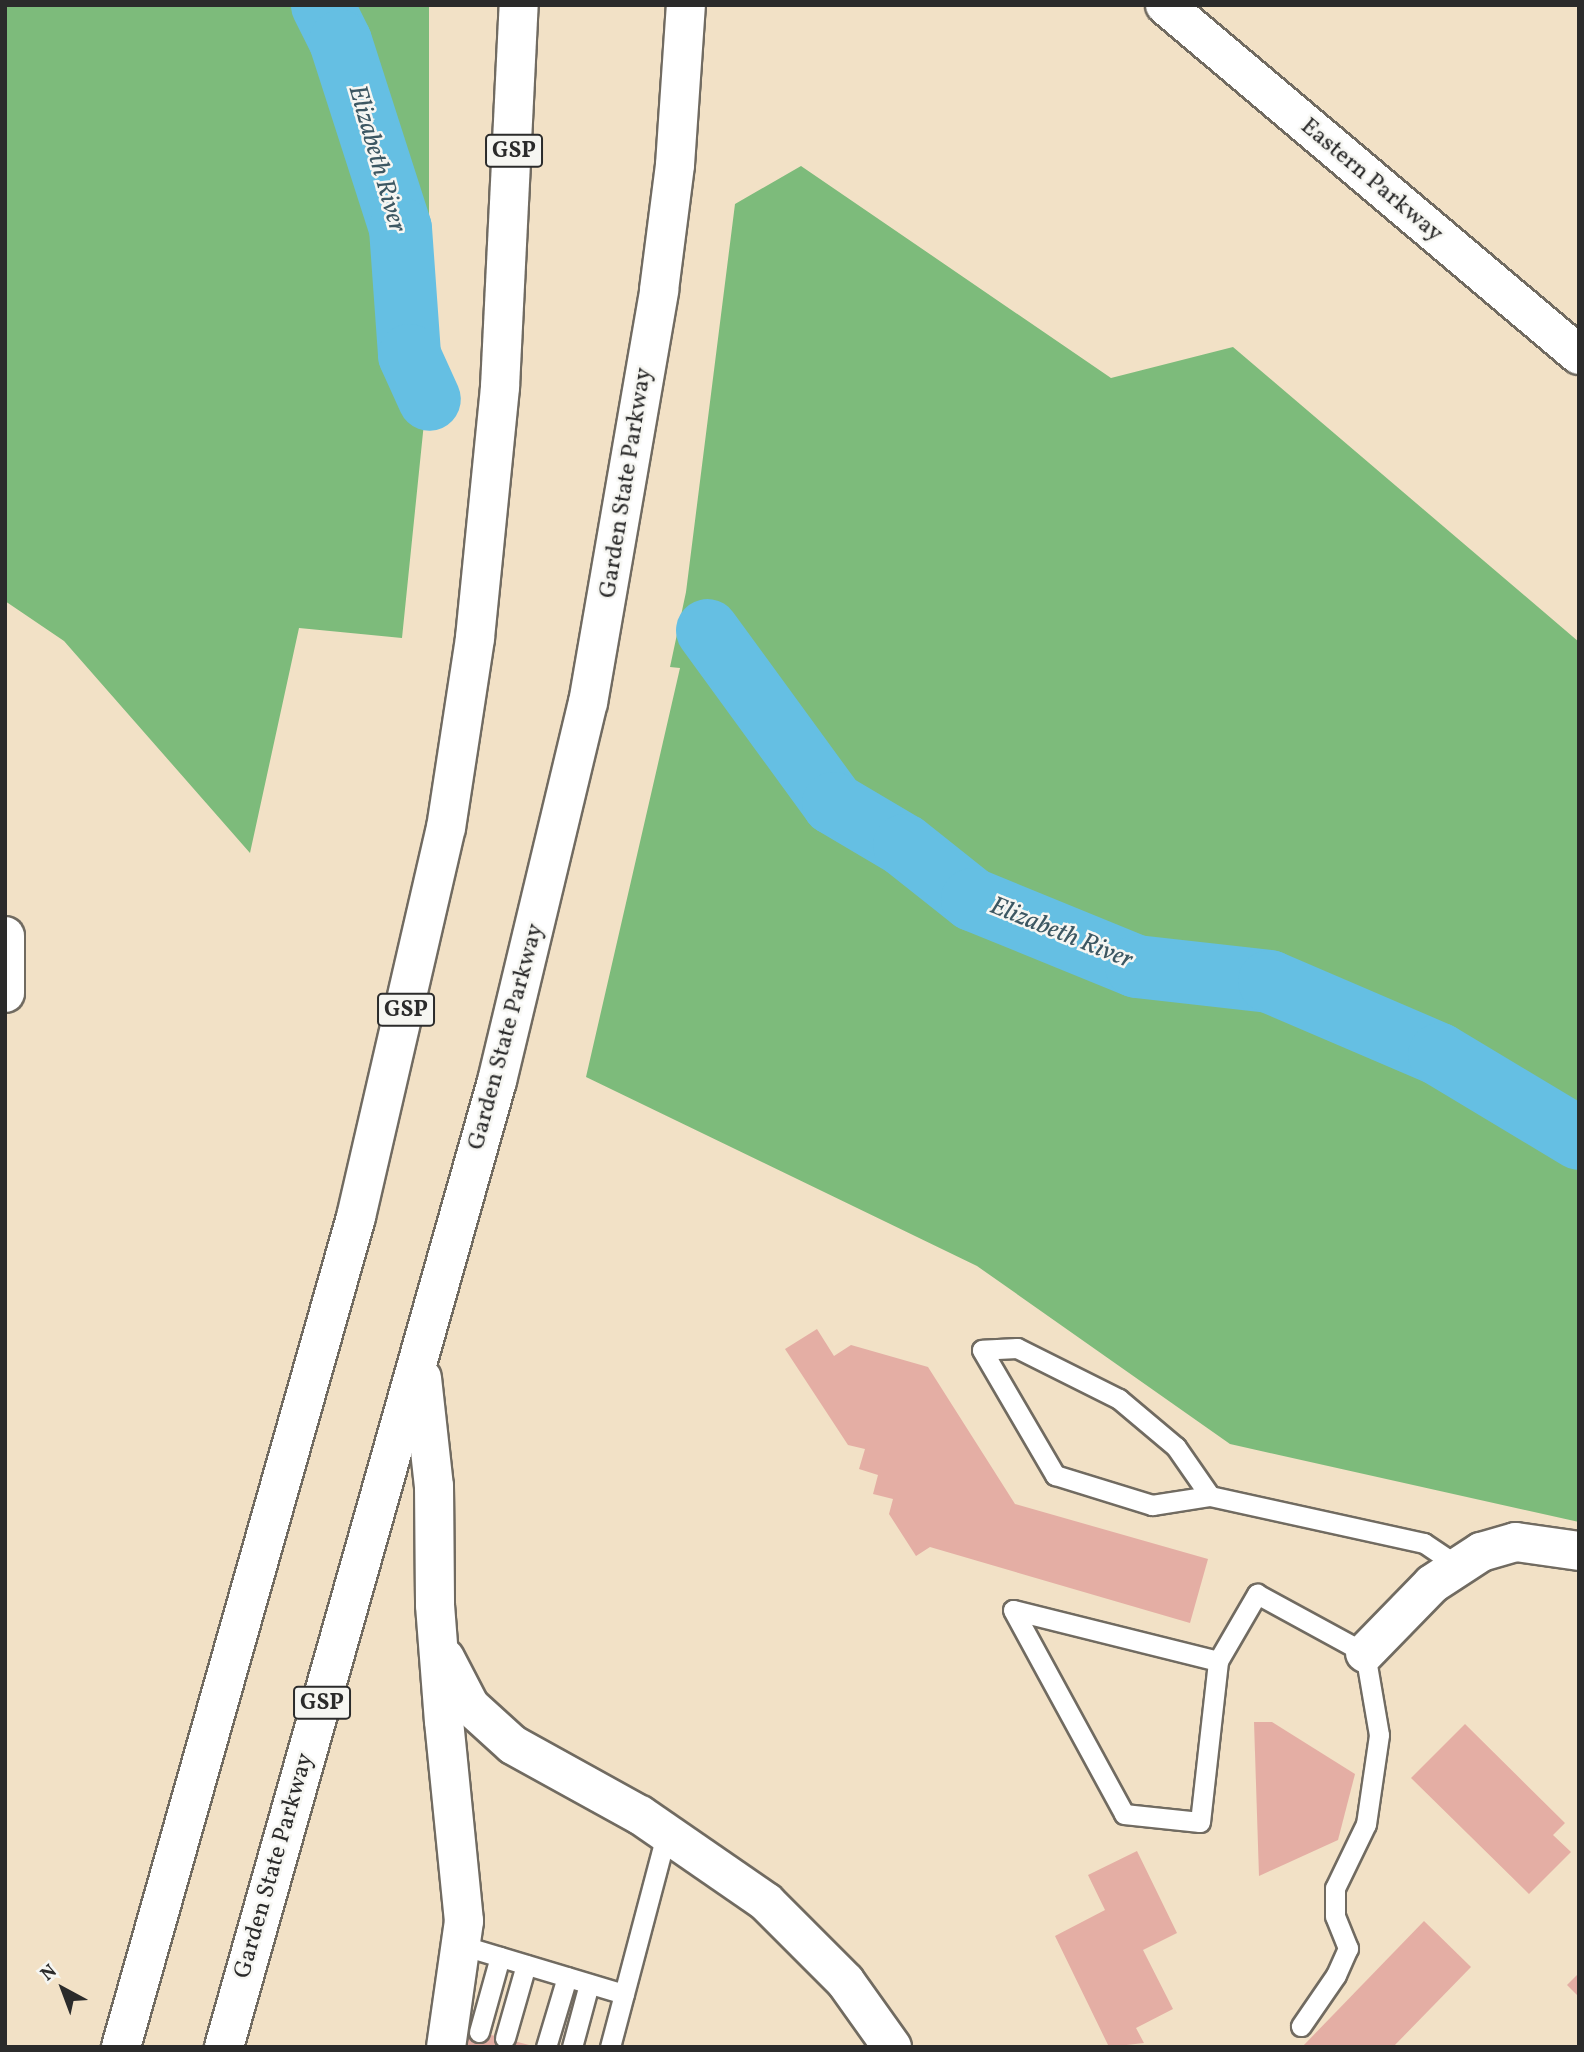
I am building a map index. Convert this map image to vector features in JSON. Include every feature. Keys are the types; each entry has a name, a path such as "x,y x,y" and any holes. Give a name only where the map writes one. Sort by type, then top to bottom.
{"main road":[{"name":"GSP","path":"121,2047 356,1217 446,828 475,638 507,297 519,5"},
{"name":"Garden State Parkway","path":"224,2047 420,1358 529,961 588,703 645,369 675,165 686,5"},
{"path":"675,165 708,5"},
{"name":"Eastern Parkway","path":"1165,5 1579,355"},
{"path":"5,936 5,993"},
{"path":"420,1358 434,1486 435,1605 464,1946 463,2039"},
{"path":"1365,1653 1405,1606 1481,1552 1516,1542 1579,1551"},
{"path":"435,1605 438,1633 456,1685 489,1726 538,1760 667,1832 733,1876 794,1926 845,1981 886,2044"}],"lane":[{"path":"1210,1496 1176,1447 1119,1399 1017,1348 982,1350 1055,1475 1152,1505 1210,1496 1424,1544 1458,1566"},
{"path":"1218,1661 1013,1610 1124,1814 1200,1822 1218,1661 1256,1594 1365,1653 1379,1735 1366,1824 1335,1888 1335,1916 1348,1948 1336,1975 1301,2026"},
{"path":"610,2047 667,1832"},
{"path":"464,1946 624,1994"},
{"path":"463,2039 500,1957"},
{"path":"505,2038 526,1965"},
{"path":"546,2047 567,1977"},
{"path":"572,2047 589,1984"}],"green space":[{"path":"5,5 429,5 429,374 402,638 299,628 250,853 64,641 5,601"},
{"path":"801,166 1111,378 1233,347 1579,642 1579,1522 1230,1444 977,1266 586,1077 680,668 670,667 686,592 735,204"}],"building":[{"path":"817,1329 834,1356 851,1345 928,1367 1015,1504 1208,1559 1190,1623 930,1547 916,1556 889,1514 893,1499 873,1494 878,1475 859,1469 865,1449 848,1445 785,1349"},
{"path":"1254,1722 1272,1722 1355,1774 1338,1840 1259,1876"},
{"path":"1465,1724 1565,1823 1553,1835 1571,1852 1529,1894 1411,1778"},
{"path":"1137,1851 1177,1933 1143,1950 1173,2009 1136,2028 1144,2043 1109,2047 1055,1936 1105,1910 1088,1875"},
{"path":"1424,1921 1471,1967 1393,2047 1302,2047"},
{"path":"1579,1973 1579,1997 1567,1985"},
{"path":"465,2028 533,2046 533,2047 460,2047"}],"waterway":[{"name":"Elizabeth River","path":"322,5 340,41 400,228 409,355 429,399"},
{"name":"Elizabeth River","path":"707,630 833,803 904,845 972,899 1136,966 1269,981 1439,1054 1579,1138"}]}
